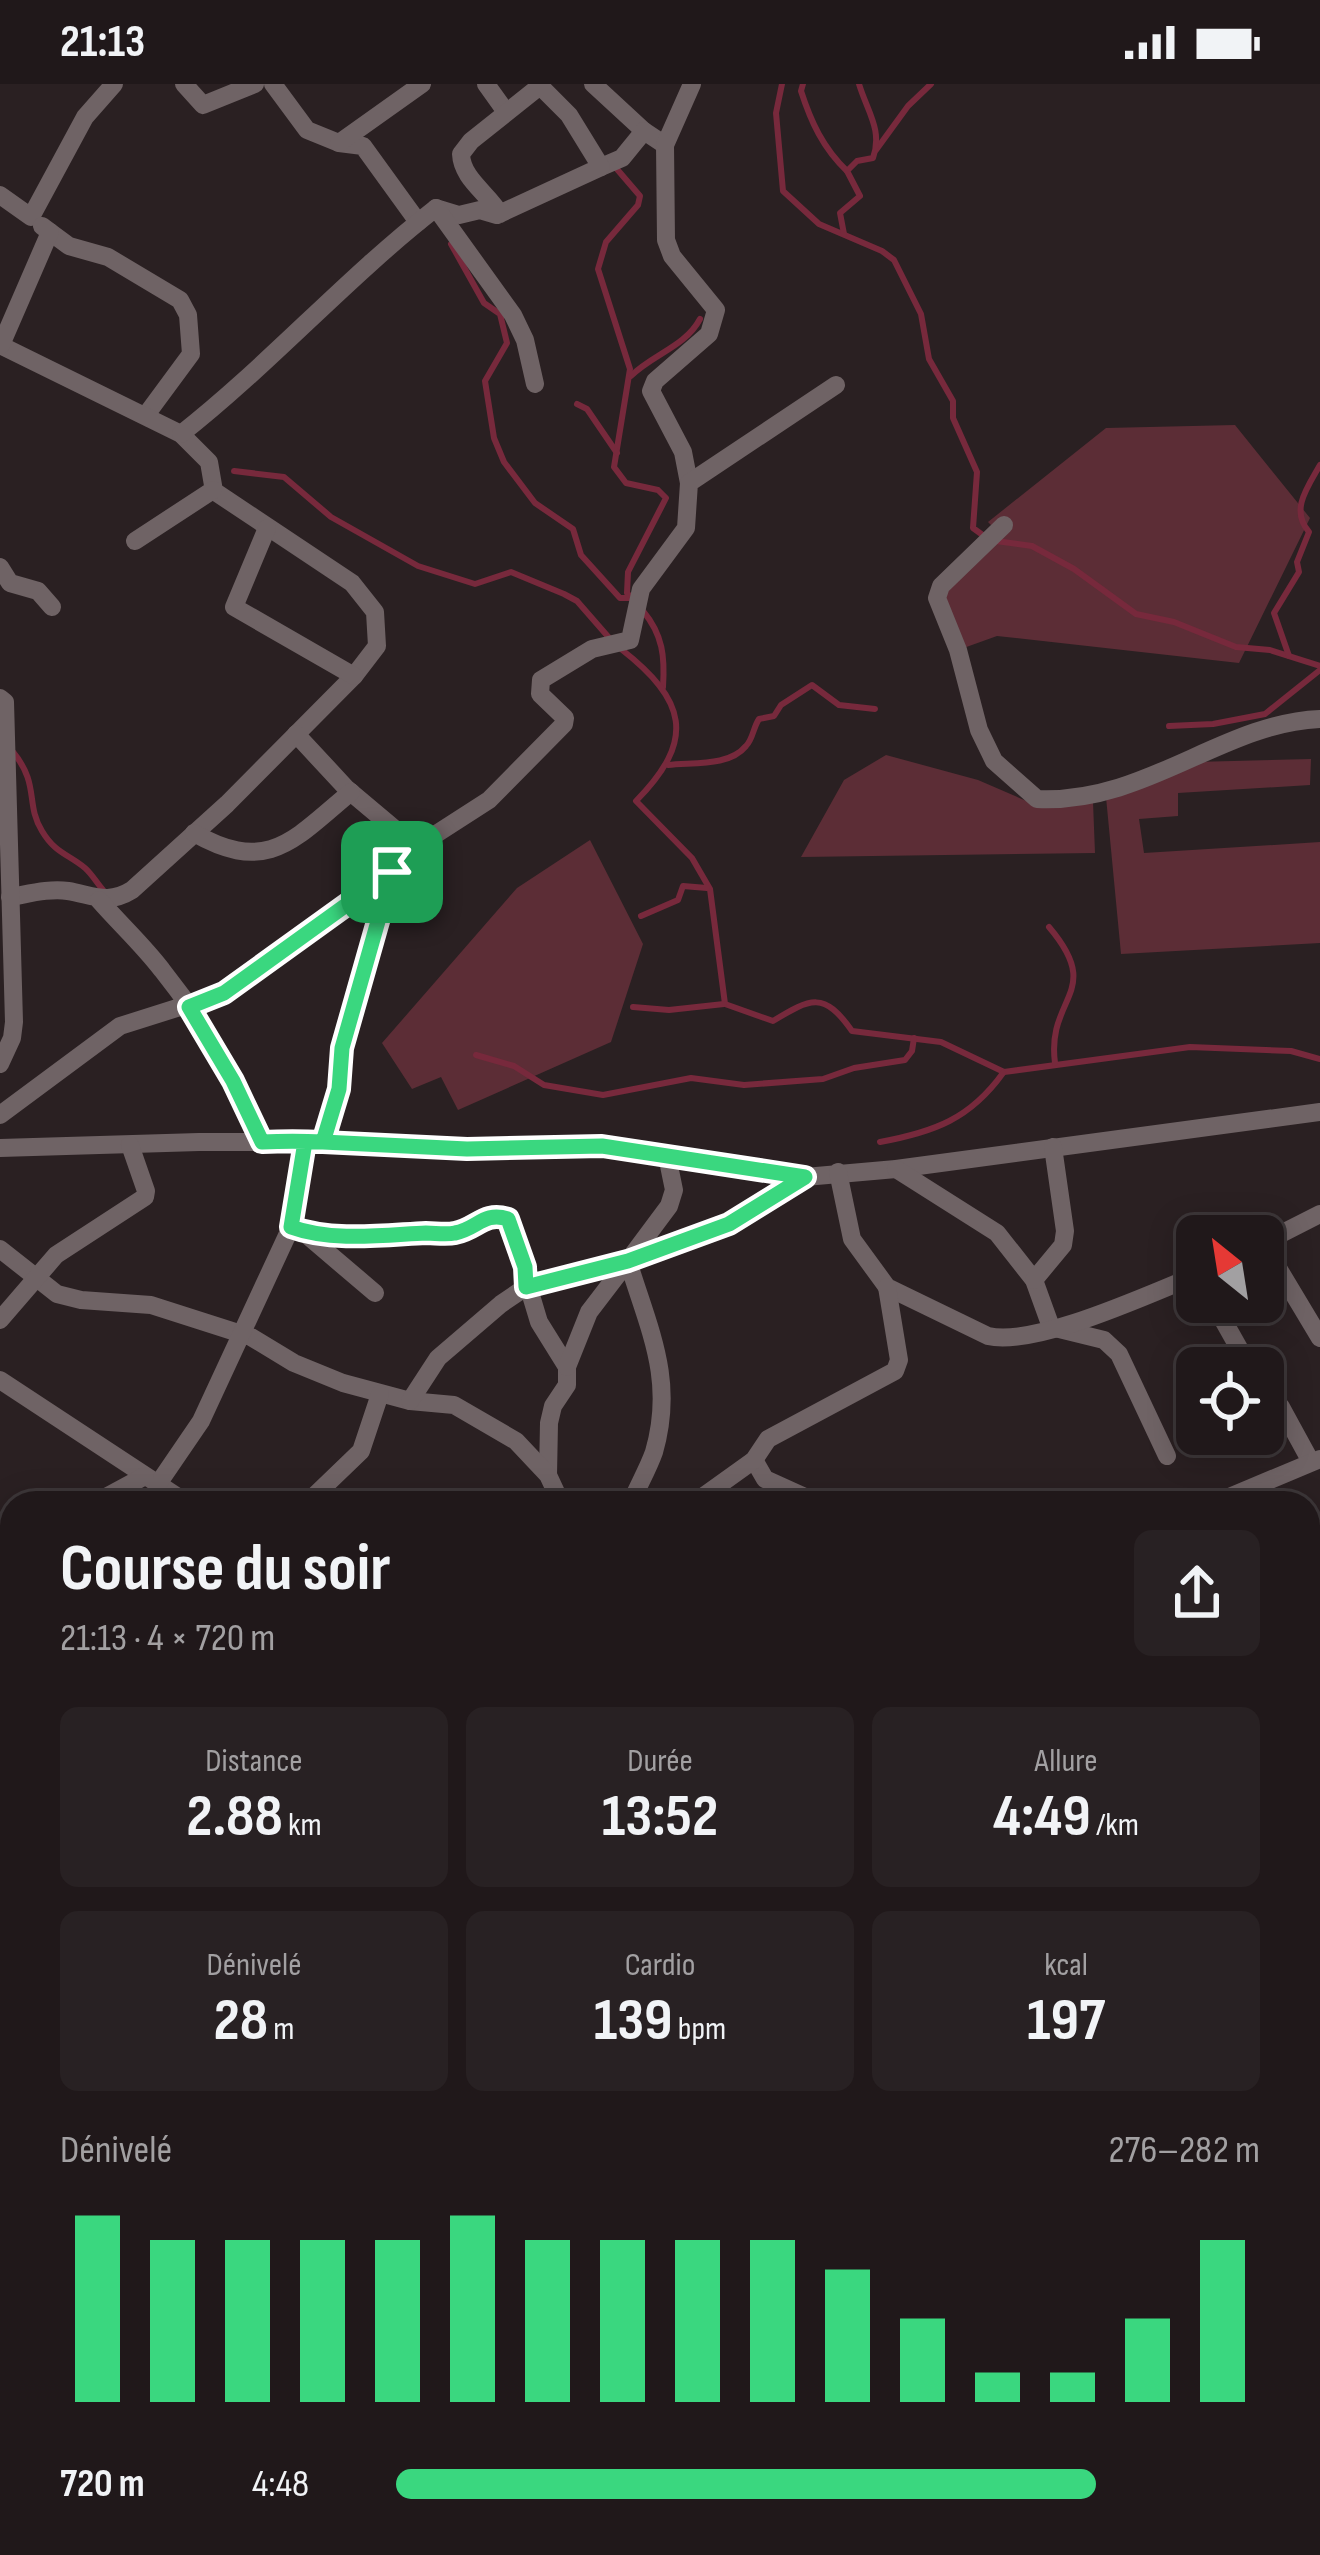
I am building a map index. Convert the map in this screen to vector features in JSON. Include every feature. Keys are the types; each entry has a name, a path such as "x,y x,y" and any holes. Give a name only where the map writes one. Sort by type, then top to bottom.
{"street":[{"path":"31,217 85,117 115,84"},
{"path":"184,84 203,105 255,84"},
{"path":"273,84 307,130 339,143 363,146 418,222"},
{"path":"339,143 422,84"},
{"path":"486,84 506,112"},
{"path":"593,84 665,145"},
{"path":"0,1115 102,1036 224,993 392,872 416,847 489,800 559,731 565,718 538,687 547,674 592,650 630,640 640,589 686,528 689,483 683,452 651,391 655,381 709,334 716,310 672,256 666,240 665,145 692,84"},
{"path":"500,214 464,170 461,154 540,86 568,115 601,167"},
{"path":"436,208 459,215 480,210 500,214 622,158 644,131"},
{"path":"0,195 69,246 108,256 180,300 188,315 191,354 146,415"},
{"path":"181,434 436,208"},
{"path":"436,208 513,315 525,340 535,384"},
{"path":"10,897 65,890 99,900 119,898 132,890 296,734 377,646 375,612 336,570 213,490 209,462 181,434 0,345 50,232"},
{"path":"689,483 836,385"},
{"path":"135,541 213,490"},
{"path":"1004,525 941,586 938,598 958,650 979,730 994,761 1037,799 1107,794 1274,728 1320,719"},
{"path":"267,528 235,607 354,676"},
{"path":"0,567 10,583 38,591 52,607"},
{"path":"0,698 5,701 14,1022 13,1038 0,1064"},
{"path":"296,734 351,792 416,847"},
{"path":"194,833 213,844 266,854 288,843 351,792"},
{"path":"125,1491 152,1480 201,1421 238,1335 297,1229 314,1142 339,1089 342,1048 392,872"},
{"path":"99,900 189,1007 262,1142"},
{"path":"0,1148 262,1142 467,1149 602,1146 805,1177 1318,1116"},
{"path":"0,1319 56,1255 145,1197 130,1145"},
{"path":"1034,1280 1063,1245 1065,1231 1053,1147"},
{"path":"548,1475 549,1423 567,1384 567,1367 589,1312 669,1206 674,1190 667,1156"},
{"path":"896,1169 997,1233 1034,1280 1051,1328"},
{"path":"711,1491 754,1460 768,1439 895,1371 899,1360 887,1287 852,1239 838,1172"},
{"path":"410,1401 438,1358 526,1287 628,1261 729,1224 805,1177"},
{"path":"1320,1214 1263,1244 1320,1338"},
{"path":"297,1229 368,1236 453,1234 483,1218 508,1219 539,1322 567,1367"},
{"path":"297,1229 375,1293"},
{"path":"0,1249 57,1294 151,1305 260,1340 315,1372 380,1394 454,1405 516,1441 558,1491"},
{"path":"628,1261 658,1352 665,1402 652,1457 636,1491"},
{"path":"887,1287 988,1336 1006,1340 1107,1312 1176,1284"},
{"path":"1051,1328 1104,1340 1119,1354 1167,1456"},
{"path":"0,1380 169,1491"},
{"path":"319,1491 361,1451 380,1394"},
{"path":"1243,1491 1315,1460 1284,1412"},
{"path":"754,1460 765,1479 792,1491"}],"shaded area":[{"path":"1235,425 1310,518 1239,663 997,636 958,650 931,591 998,532 988,522 1106,428"},
{"path":"886,755 978,780 1031,803 1093,802 1095,853 801,857 844,780"},
{"path":"1311,759 1310,785 1178,793 1178,816 1139,819 1144,853 1320,842 1320,943 1121,954 1106,797 1194,762"},
{"path":"590,840 643,944 611,1042 458,1110 441,1077 412,1089 382,1043 517,888"}],"waterway":[{"path":"782,84 776,113 783,191 819,224 894,260 921,314 929,359 953,401 953,418 977,472 973,528 984,536"},
{"path":"803,84 801,91 814,124 847,171"},
{"path":"844,234 840,213 860,196 847,171 857,161 873,158 876,148 875,129 859,84"},
{"path":"876,150 931,84"},
{"path":"616,168 640,196 638,205 606,242 598,269 630,369 614,467 626,483 658,490 666,498 628,572 627,593 634,601"},
{"path":"451,244 484,303 500,314 507,343 485,381 494,438 504,462 535,503 573,529 581,555 620,598 629,598"},
{"path":"631,376 686,337 700,319"},
{"path":"577,404 587,409 617,453"},
{"path":"1289,656 1274,613 1299,572 1297,562 1309,532 1301,507 1320,465"},
{"path":"234,471 284,477 331,517 418,566 475,584 511,572 564,594 577,601 611,640"},
{"path":"996,541 1032,546 1074,569 1136,614 1174,622 1236,647 1270,650 1320,666"},
{"path":"643,611 661,647 663,687"},
{"path":"621,649 659,686 676,721 669,758 636,801 692,858 710,889 725,1004 773,1021 797,1007 825,1004 852,1031 941,1042 1004,1072 1190,1047 1291,1051 1320,1059"},
{"path":"1169,726 1265,714 1320,670"},
{"path":"668,765 720,760 739,753 759,719 774,716 781,705 812,685 839,705 875,709"},
{"path":"13,752 27,774 42,831 103,890"},
{"path":"641,916 678,900 683,886 707,888"},
{"path":"1049,927 1065,949 1073,981 1054,1041 1055,1063"},
{"path":"633,1007 669,1010 724,1004"},
{"path":"476,1055 514,1066 544,1085 603,1095 691,1078 744,1085 823,1079 854,1068 905,1060 914,1038"},
{"path":"880,1142 949,1121 977,1102 1003,1073"}],"route":[{"path":"392,872 224,993 189,1007 262,1142 305,1142 323,1142 467,1149 602,1146 805,1177 729,1224 628,1261 526,1287 514,1229 508,1219 496,1215 453,1234 368,1236 291,1227 305,1142 323,1142 331,1123 342,1048 392,872"}]}
